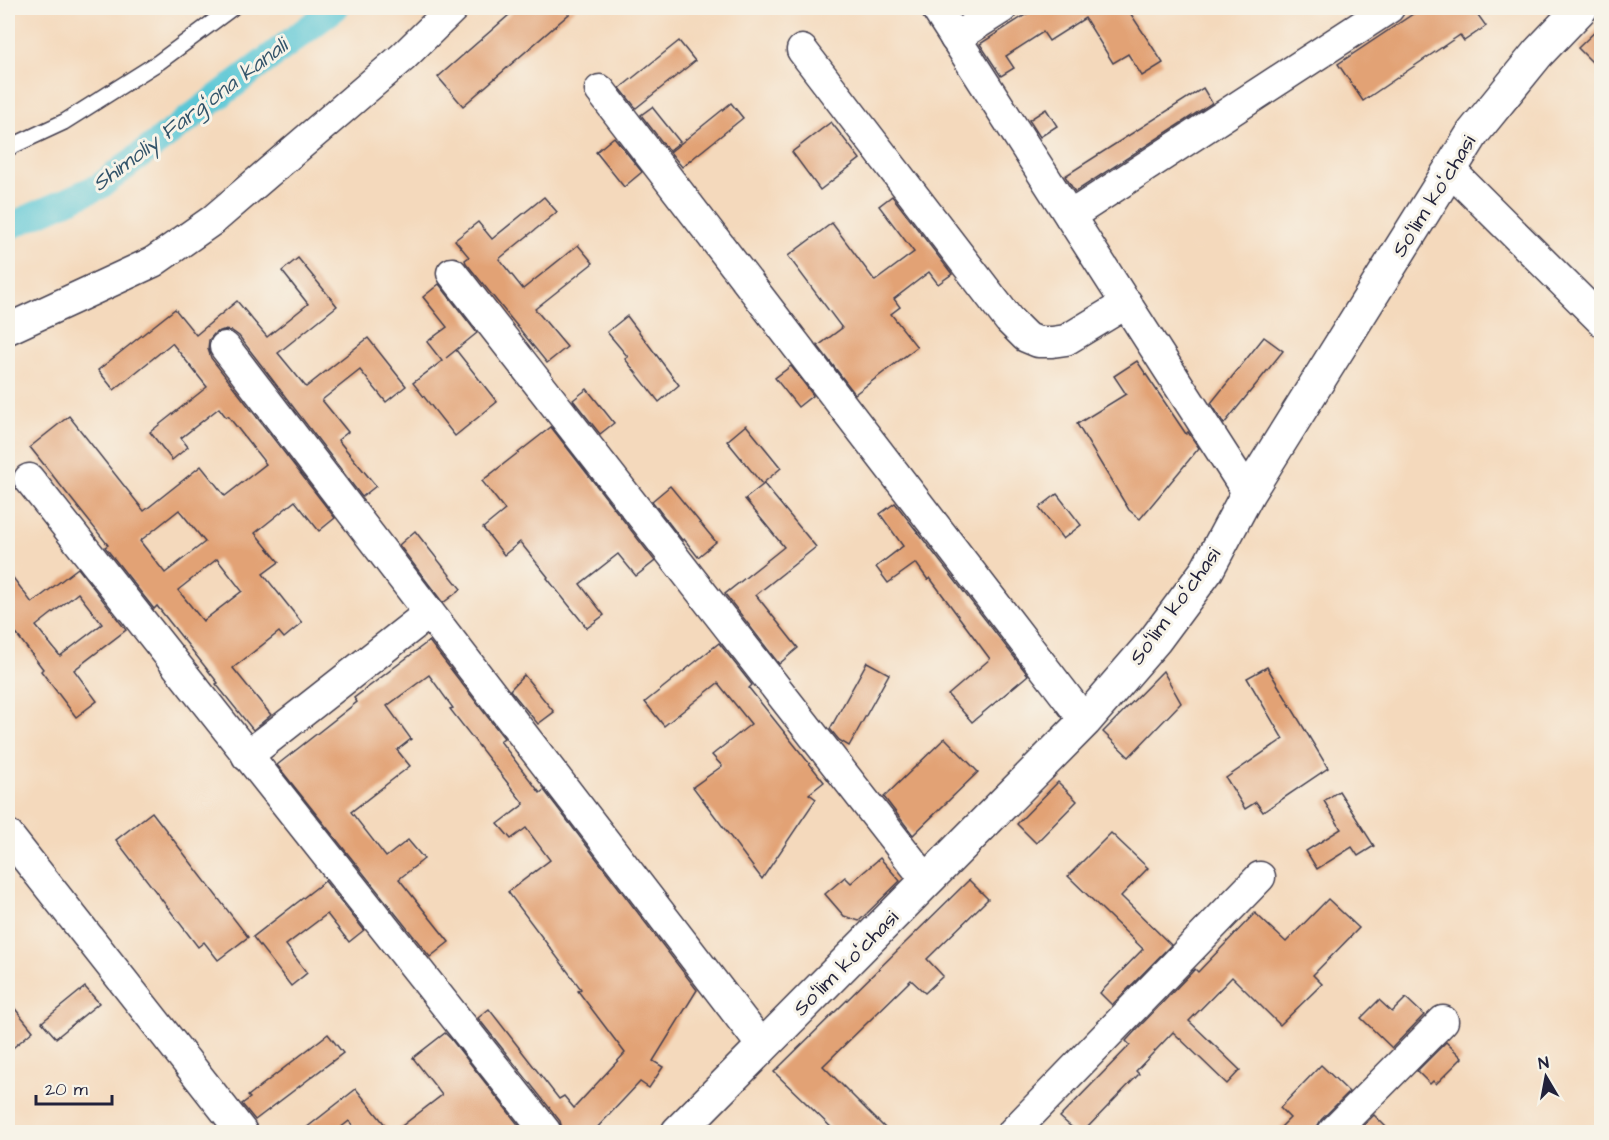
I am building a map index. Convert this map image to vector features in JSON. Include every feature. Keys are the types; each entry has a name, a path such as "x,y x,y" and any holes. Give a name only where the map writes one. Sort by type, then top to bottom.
{"street":[{"path":"8,329 153,262 213,220 403,57 453,8"},
{"path":"936,8 1248,493"},
{"path":"955,38 1002,8"},
{"path":"1070,216 1389,8"},
{"name":"Soʻlim koʻchasi","path":"689,1129 763,1047 1084,722 1155,640 1207,570 1248,493 1473,133 1538,53 1581,8"},
{"path":"802,50 1009,320 1026,337 1038,342 1066,340 1127,303"},
{"path":"600,90 1084,722"},
{"path":"1450,170 1602,321"},
{"path":"452,273 927,881"},
{"path":"225,347 763,1047"},
{"path":"29,479 546,1132"},
{"path":"248,756 429,613"},
{"path":"8,835 242,1132"},
{"path":"1013,1132 1260,877"},
{"path":"1334,1132 1443,1021"}],"lane":[{"path":"8,148 63,122 159,62 232,8"}],"building":[{"path":"517,8 576,8 463,106 438,77"},
{"path":"1036,8 1127,8 1163,63 1142,76 1128,54 1113,63 1085,18 1049,41 1043,32 1006,56 1014,68 1001,76 980,44"},
{"path":"1422,8 1473,8 1486,26 1464,41 1460,35 1363,101 1338,64"},
{"path":"1602,25 1602,72 1578,48"},
{"path":"679,41 695,61 636,108 620,88"},
{"path":"1203,88 1212,103 1075,192 1065,176"},
{"path":"731,103 743,118 682,167 670,152"},
{"path":"652,107 680,142 669,151 641,115"},
{"path":"1046,109 1057,126 1040,137 1029,120"},
{"path":"831,122 860,159 820,190 792,152"},
{"path":"614,137 642,172 624,187 596,152"},
{"path":"892,196 952,274 938,284 929,272 894,299 900,307 891,314 917,347 855,394 818,346 842,328 788,256 832,223 875,281 914,252 879,206"},
{"path":"544,197 557,212 499,259 523,289 578,245 593,263 535,309 567,347 547,363 466,263 465,260 469,257 455,240 478,222 492,239"},
{"path":"298,258 337,306 278,353 306,387 368,338 406,386 386,402 360,370 322,400 348,432 338,440 376,486 362,497 239,336 232,331 223,330 215,333 209,340 208,349 211,358 335,518 319,531 295,501 255,533 279,562 263,574 302,623 284,638 279,632 233,668 271,715 253,730 157,606 154,609 105,547 108,545 30,447 69,416 144,511 201,466 225,496 266,464 219,408 181,438 188,447 172,460 150,432 207,387 172,343 114,390 98,370 175,309 196,335 237,301 267,337 308,304 282,271","holes":["179,510 205,542 165,573 140,541","217,559 242,591 203,621 178,590"]},
{"path":"439,284 477,333 446,358 456,350 497,402 455,436 413,383 442,361 427,342 447,327 423,297"},
{"path":"627,316 679,385 659,402 625,359 628,357 607,332"},
{"path":"1264,337 1283,351 1224,424 1211,403"},
{"path":"1137,361 1186,434 1188,432 1199,448 1140,519 1129,510 1077,424 1126,394 1114,376"},
{"path":"791,366 813,395 798,407 775,378"},
{"path":"587,389 614,423 600,434 573,400"},
{"path":"746,425 781,468 762,484 727,441"},
{"path":"551,427 655,561 636,576 618,554 580,584 604,615 587,628 520,542 504,555 483,528 505,510 482,481"},
{"path":"764,484 816,547 756,595 798,648 779,664 725,594 784,547 745,499"},
{"path":"670,486 716,542 698,557 652,501"},
{"path":"1057,494 1081,525 1063,539 1039,508"},
{"path":"895,503 1028,675 972,722 948,695 990,659 930,578 928,580 916,563 888,583 876,567 903,546 880,514"},
{"path":"415,531 461,589 443,603 399,545"},
{"path":"78,568 126,630 74,670 97,701 76,717 8,623 8,571 32,603","holes":["78,593 102,624 60,656 36,626"]},
{"path":"429,641 504,738 500,741 540,793 544,790 697,990 653,1061 663,1067 649,1088 640,1082 593,1132 563,1132 560,1121 478,1018 489,1009 559,1099 564,1096 574,1108 625,1053 578,991 581,989 508,892 550,860 526,828 511,839 498,824 524,804 450,709 453,708 429,675 387,706 411,739 397,750 410,766 351,812 386,857 408,840 424,859 399,879 449,942 430,957 277,765 357,702 354,698"},
{"path":"719,643 752,685 749,688 824,782 809,794 816,799 762,879 693,787 722,766 712,755 751,724 718,683 664,726 645,702"},
{"path":"867,662 889,674 849,746 839,740 830,729"},
{"path":"1267,667 1328,768 1263,812 1256,802 1245,809 1226,778 1283,739 1247,678"},
{"path":"1163,671 1181,703 1129,757 1103,732"},
{"path":"524,675 554,712 538,724 510,690"},
{"path":"945,738 978,772 913,835 884,797"},
{"path":"1058,782 1077,801 1036,843 1017,824"},
{"path":"1339,791 1374,846 1358,856 1352,847 1317,869 1306,851 1341,829 1324,801"},
{"path":"152,812 248,937 218,960 204,942 198,947 116,840"},
{"path":"1111,833 1148,868 1121,896 1171,945 1112,1005 1100,993 1143,949 1068,876"},
{"path":"880,858 900,881 859,921 844,916 825,894 845,877 851,883"},
{"path":"969,880 988,899 927,959 943,976 925,993 911,980 823,1066 889,1132 836,1132 774,1072"},
{"path":"325,881 364,930 349,942 327,914 286,945 307,973 291,986 253,937"},
{"path":"1328,899 1359,928 1313,975 1322,984 1280,1025 1232,977 1189,1021 1240,1070 1227,1084 1173,1032 1136,1071 1139,1074 1083,1132 1077,1132 1060,1117 1130,1045 1126,1041 1137,1029 1195,969 1198,972 1255,913 1286,942"},
{"path":"85,987 99,1003 56,1038 42,1022"},
{"path":"1406,998 1424,1015 1392,1048 1361,1018 1379,1000 1392,1012"},
{"path":"8,1000 33,1031 8,1052"},
{"path":"445,1033 524,1132 394,1132 442,1095 413,1058"},
{"path":"328,1034 343,1053 255,1120 242,1104 250,1098 248,1096"},
{"path":"1446,1042 1462,1058 1436,1084 1433,1081 1430,1084 1417,1071"},
{"path":"1321,1065 1349,1092 1321,1120 1316,1132 1276,1132 1290,1118 1280,1108"},
{"path":"356,1089 391,1132 358,1132 349,1121 335,1132 301,1132"},
{"path":"1374,1115 1391,1132 1357,1132"}],"waterway":[{"name":"Shimoliy Fargʻona kanali","path":"8,227 100,186 335,8"}]}
